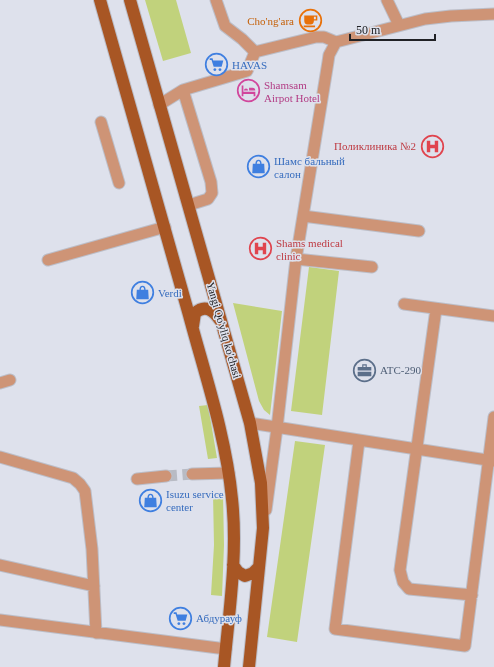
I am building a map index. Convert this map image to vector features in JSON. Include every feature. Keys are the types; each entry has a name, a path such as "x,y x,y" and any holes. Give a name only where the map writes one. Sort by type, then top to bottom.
{"main road":[{"path":"100,0 165,227 225,447 233,512 232,565 224,667"},
{"name":"Yangi Qo'yliq ko'chasi","path":"130,0 250,423 261,484 263,528 249,667"},
{"path":"193,329 195,312 204,308 210,309 222,322"},
{"path":"232,565 238,572 245,576 253,574 259,567"}],"street":[{"path":"216,0 225,26 242,39 255,52"},
{"path":"387,0 399,25"},
{"path":"255,52 288,45 316,36 324,37 336,42 425,19 494,14"},
{"path":"263,528 277,428 296,258 329,55 336,42"},
{"path":"159,105 183,90 246,71 255,52"},
{"path":"183,90 211,182 212,193 208,199 189,205"},
{"path":"101,122 119,183"},
{"path":"303,216 419,230"},
{"path":"48,260 165,227"},
{"path":"296,258 372,267"},
{"path":"404,304 494,316"},
{"path":"436,309 400,570 403,582 409,589 472,595"},
{"path":"359,441 335,629 465,646 491,461 494,417"},
{"path":"250,423 491,461"},
{"path":"0,456 73,478 85,491 92,549 96,633"},
{"path":"192,474 229,473"},
{"path":"137,479 166,476"},
{"path":"0,565 94,586"},
{"path":"0,620 226,649"}],"green space":[{"path":"145,0 176,0 191,53 163,61"},
{"path":"309,267 339,271 322,415 291,411"},
{"path":"233,303 282,311 270,415 264,410 259,401"},
{"path":"208,405 217,458 208,459 199,406"},
{"path":"295,441 325,445 297,642 267,637"},
{"path":"213,494 223,494 224,545 222,596 211,595 214,545"}],"tunnel":[{"path":"166,476 192,474"}],"place":[{"name":"Cho'ng'ara","path":"310,21"},
{"name":"HAVAS","path":"216,65"},
{"name":"Shamsam Airpot Hotel","path":"248,91"},
{"name":"Поликлиника №2","path":"432,146"},
{"name":"Шамс бальный салон","path":"258,167"},
{"name":"Shams medical clinic","path":"261,249"},
{"name":"Verdi","path":"143,293"},
{"name":"ATC-290","path":"364,370"},
{"name":"Isuzu service center","path":"150,500"},
{"name":"Абдурауф","path":"181,618"}]}
